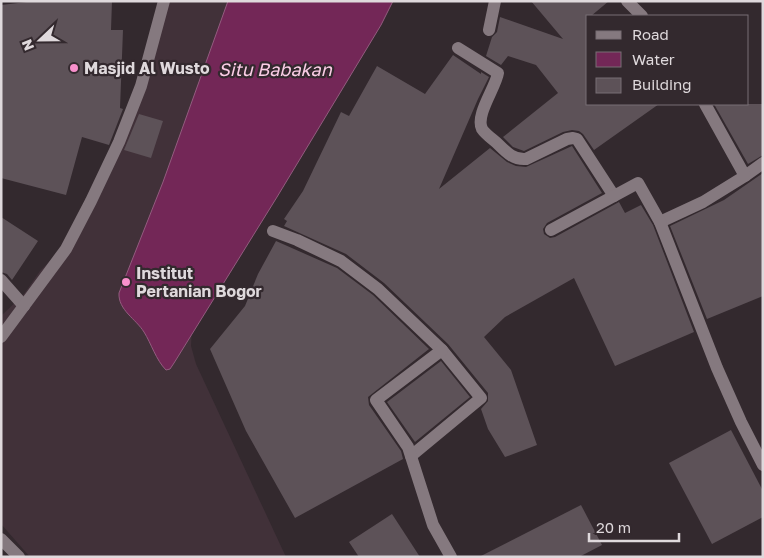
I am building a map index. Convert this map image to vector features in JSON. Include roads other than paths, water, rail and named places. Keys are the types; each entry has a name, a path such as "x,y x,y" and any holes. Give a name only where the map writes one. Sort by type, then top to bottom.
{"street":[{"path":"1,337 66,249 91,201 119,142 141,86 164,1"},
{"path":"489,30 496,1"},
{"path":"627,1 641,15"},
{"path":"458,48 498,72 482,115 481,125 483,131 518,160 526,160 567,139 577,139 614,196"},
{"path":"706,105 745,176"},
{"path":"660,222 703,202 763,163"},
{"path":"551,230 638,182 660,222 717,368 763,465"},
{"path":"273,231 341,261 378,290 442,350 481,398 411,456"},
{"path":"1,280 24,306"},
{"path":"442,350 376,400 408,446 434,525 451,557"},
{"path":"1,539 19,557"}],"water":[{"name":"Situ Babakan","path":"228,1 393,1 381,25 277,197 174,363 170,369 166,370 159,361 141,327 124,309 119,299 119,293 163,182"}],"place":[{"name":"Masjid Al Wusto","path":"74,68"},
{"name":"Institut Pertanian Bogor","path":"126,282"}]}
